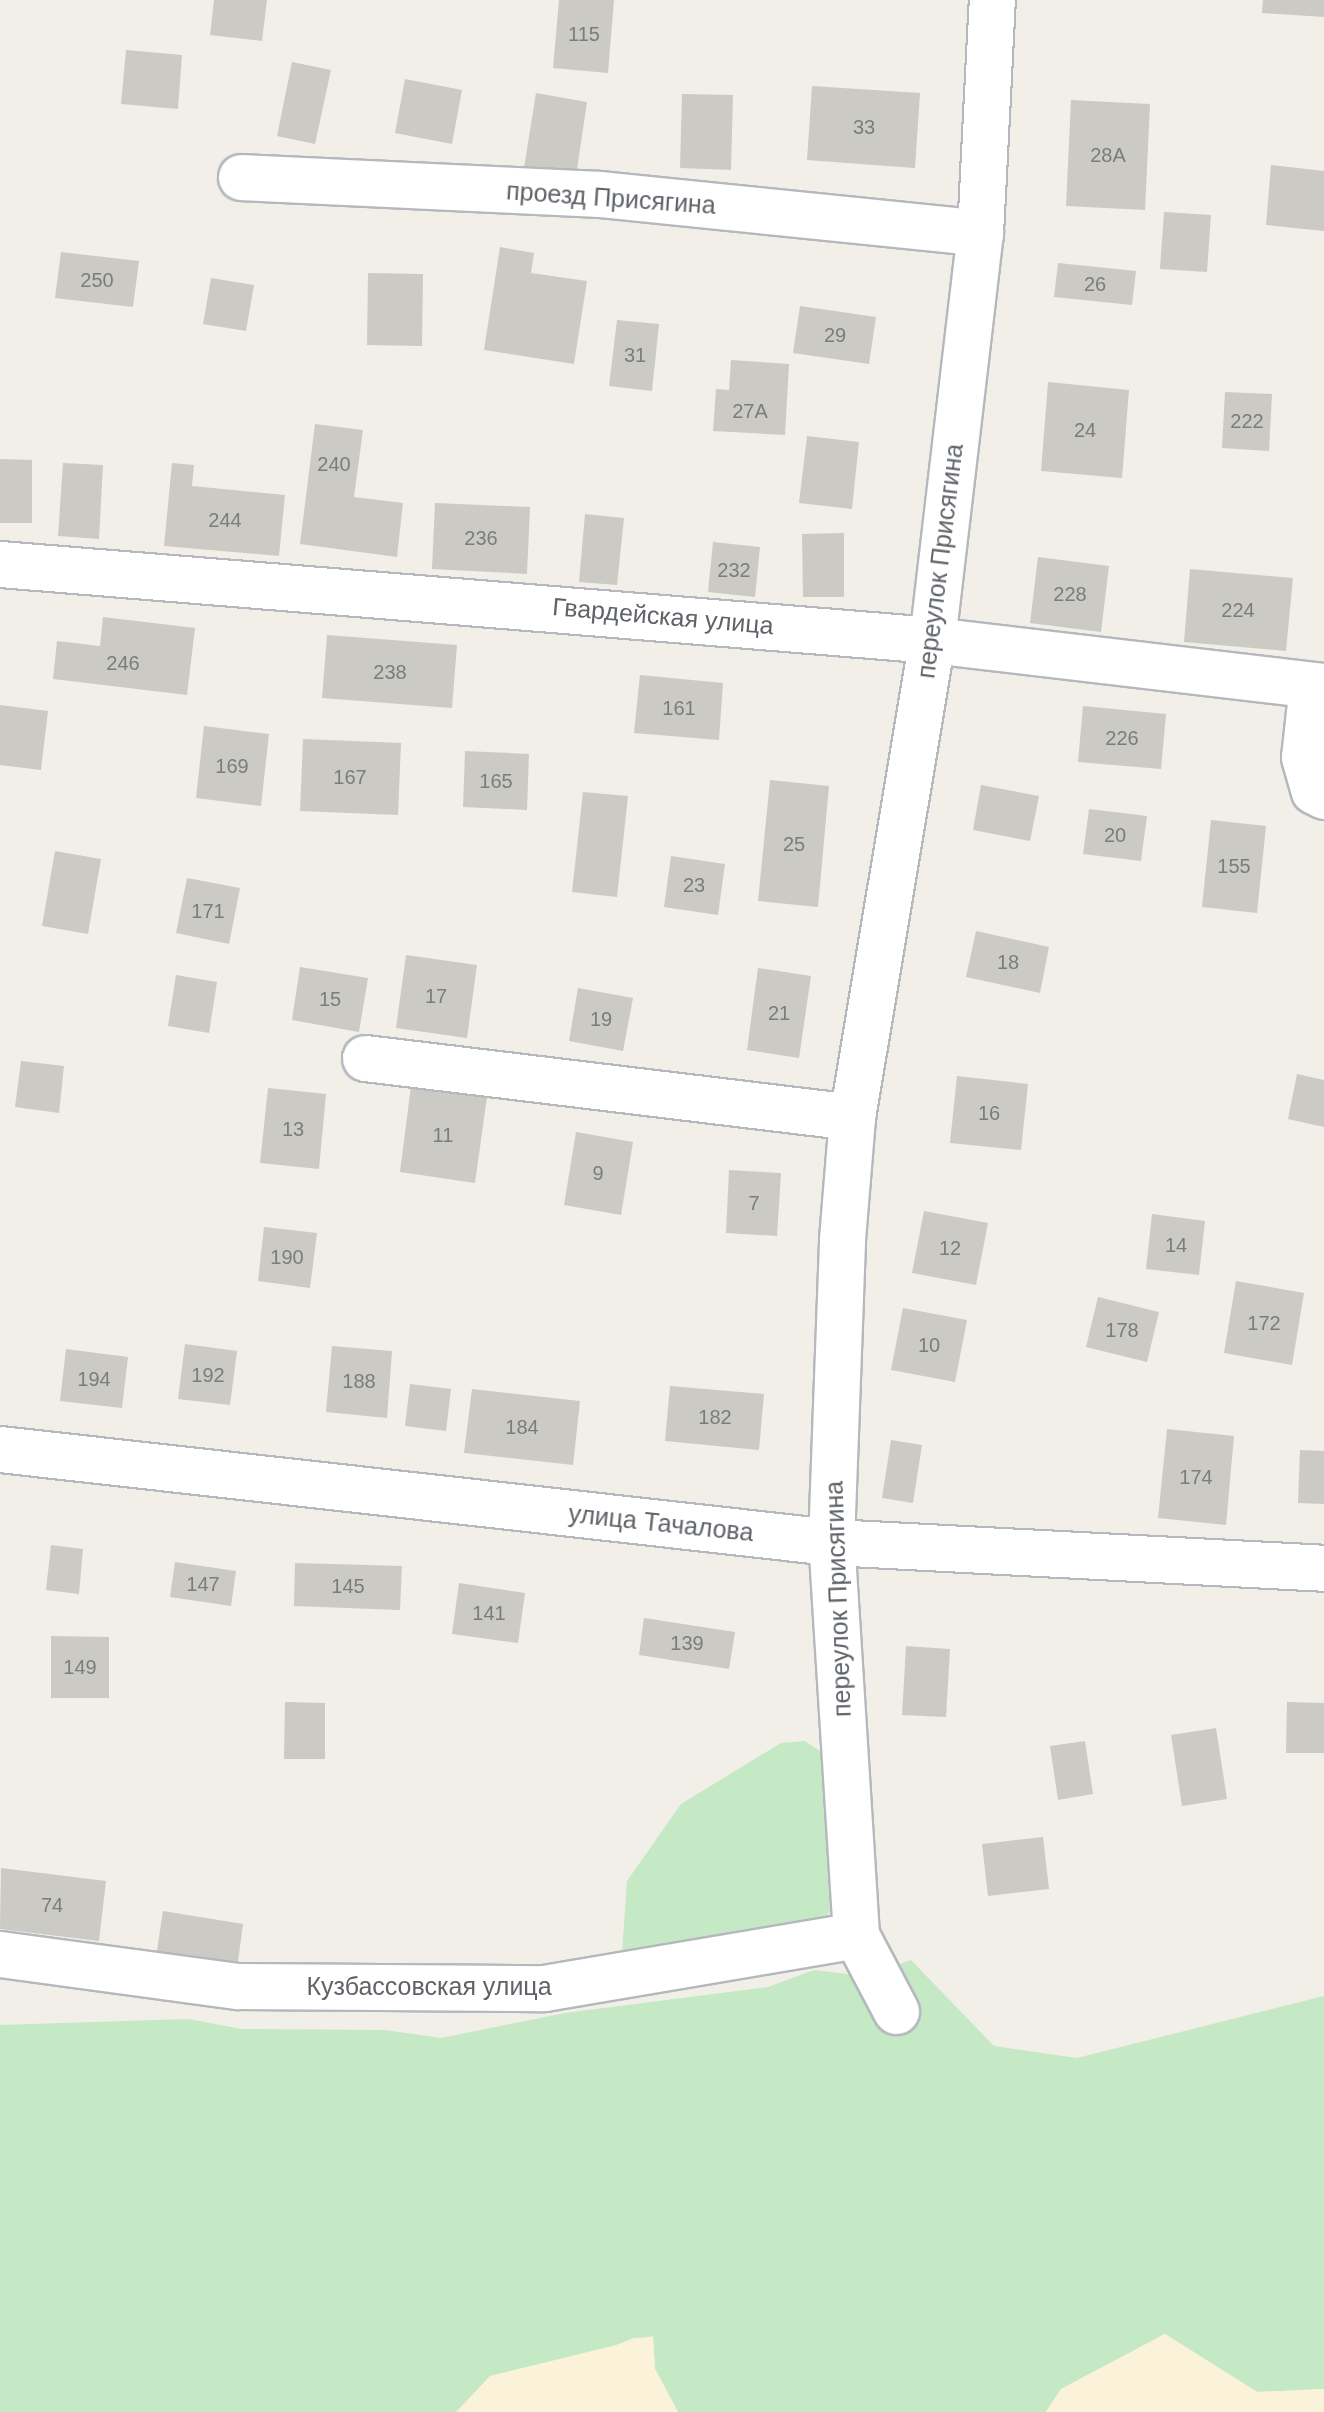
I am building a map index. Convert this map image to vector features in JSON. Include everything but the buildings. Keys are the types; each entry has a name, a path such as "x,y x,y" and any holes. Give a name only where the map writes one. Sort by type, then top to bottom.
{"street":[{"name":"переулок Присягина","path":"896,2011 856,1935 831,1542 852,1117 932,640 980,233 992,0"},
{"name":"проезд Присягина","path":"241,177 599,194 980,233"},
{"name":"Гвардейская улица","path":"0,564 932,640 1318,685"},
{"path":"1318,685 1304,757 1314,790 1324,796"},
{"path":"364,1058 852,1117"},
{"name":"улица Тачалова","path":"0,1449 831,1542 1324,1568"},
{"name":"Кузбассовская улица","path":"0,1954 238,1986 544,1988 856,1935"}],"green space":[{"path":"805,1741 824,1754 836,1895 827,1917 622,1952 627,1881 681,1804 781,1743"},
{"path":"911,1960 994,2046 1077,2058 1324,1996 1324,2389 1257,2392 1165,2334 1061,2389 1046,2412 678,2412 655,2369 653,2337 633,2338 456,2412 0,2412 0,2025 188,2019 242,2029 385,2030 441,2038 565,2013 768,1987 814,1970 864,1976"}],"sand":[{"path":"1165,2334 1257,2392 1324,2389 1324,2412 1046,2412 1061,2389"},
{"path":"653,2336 655,2369 678,2412 456,2412 490,2376"}]}
